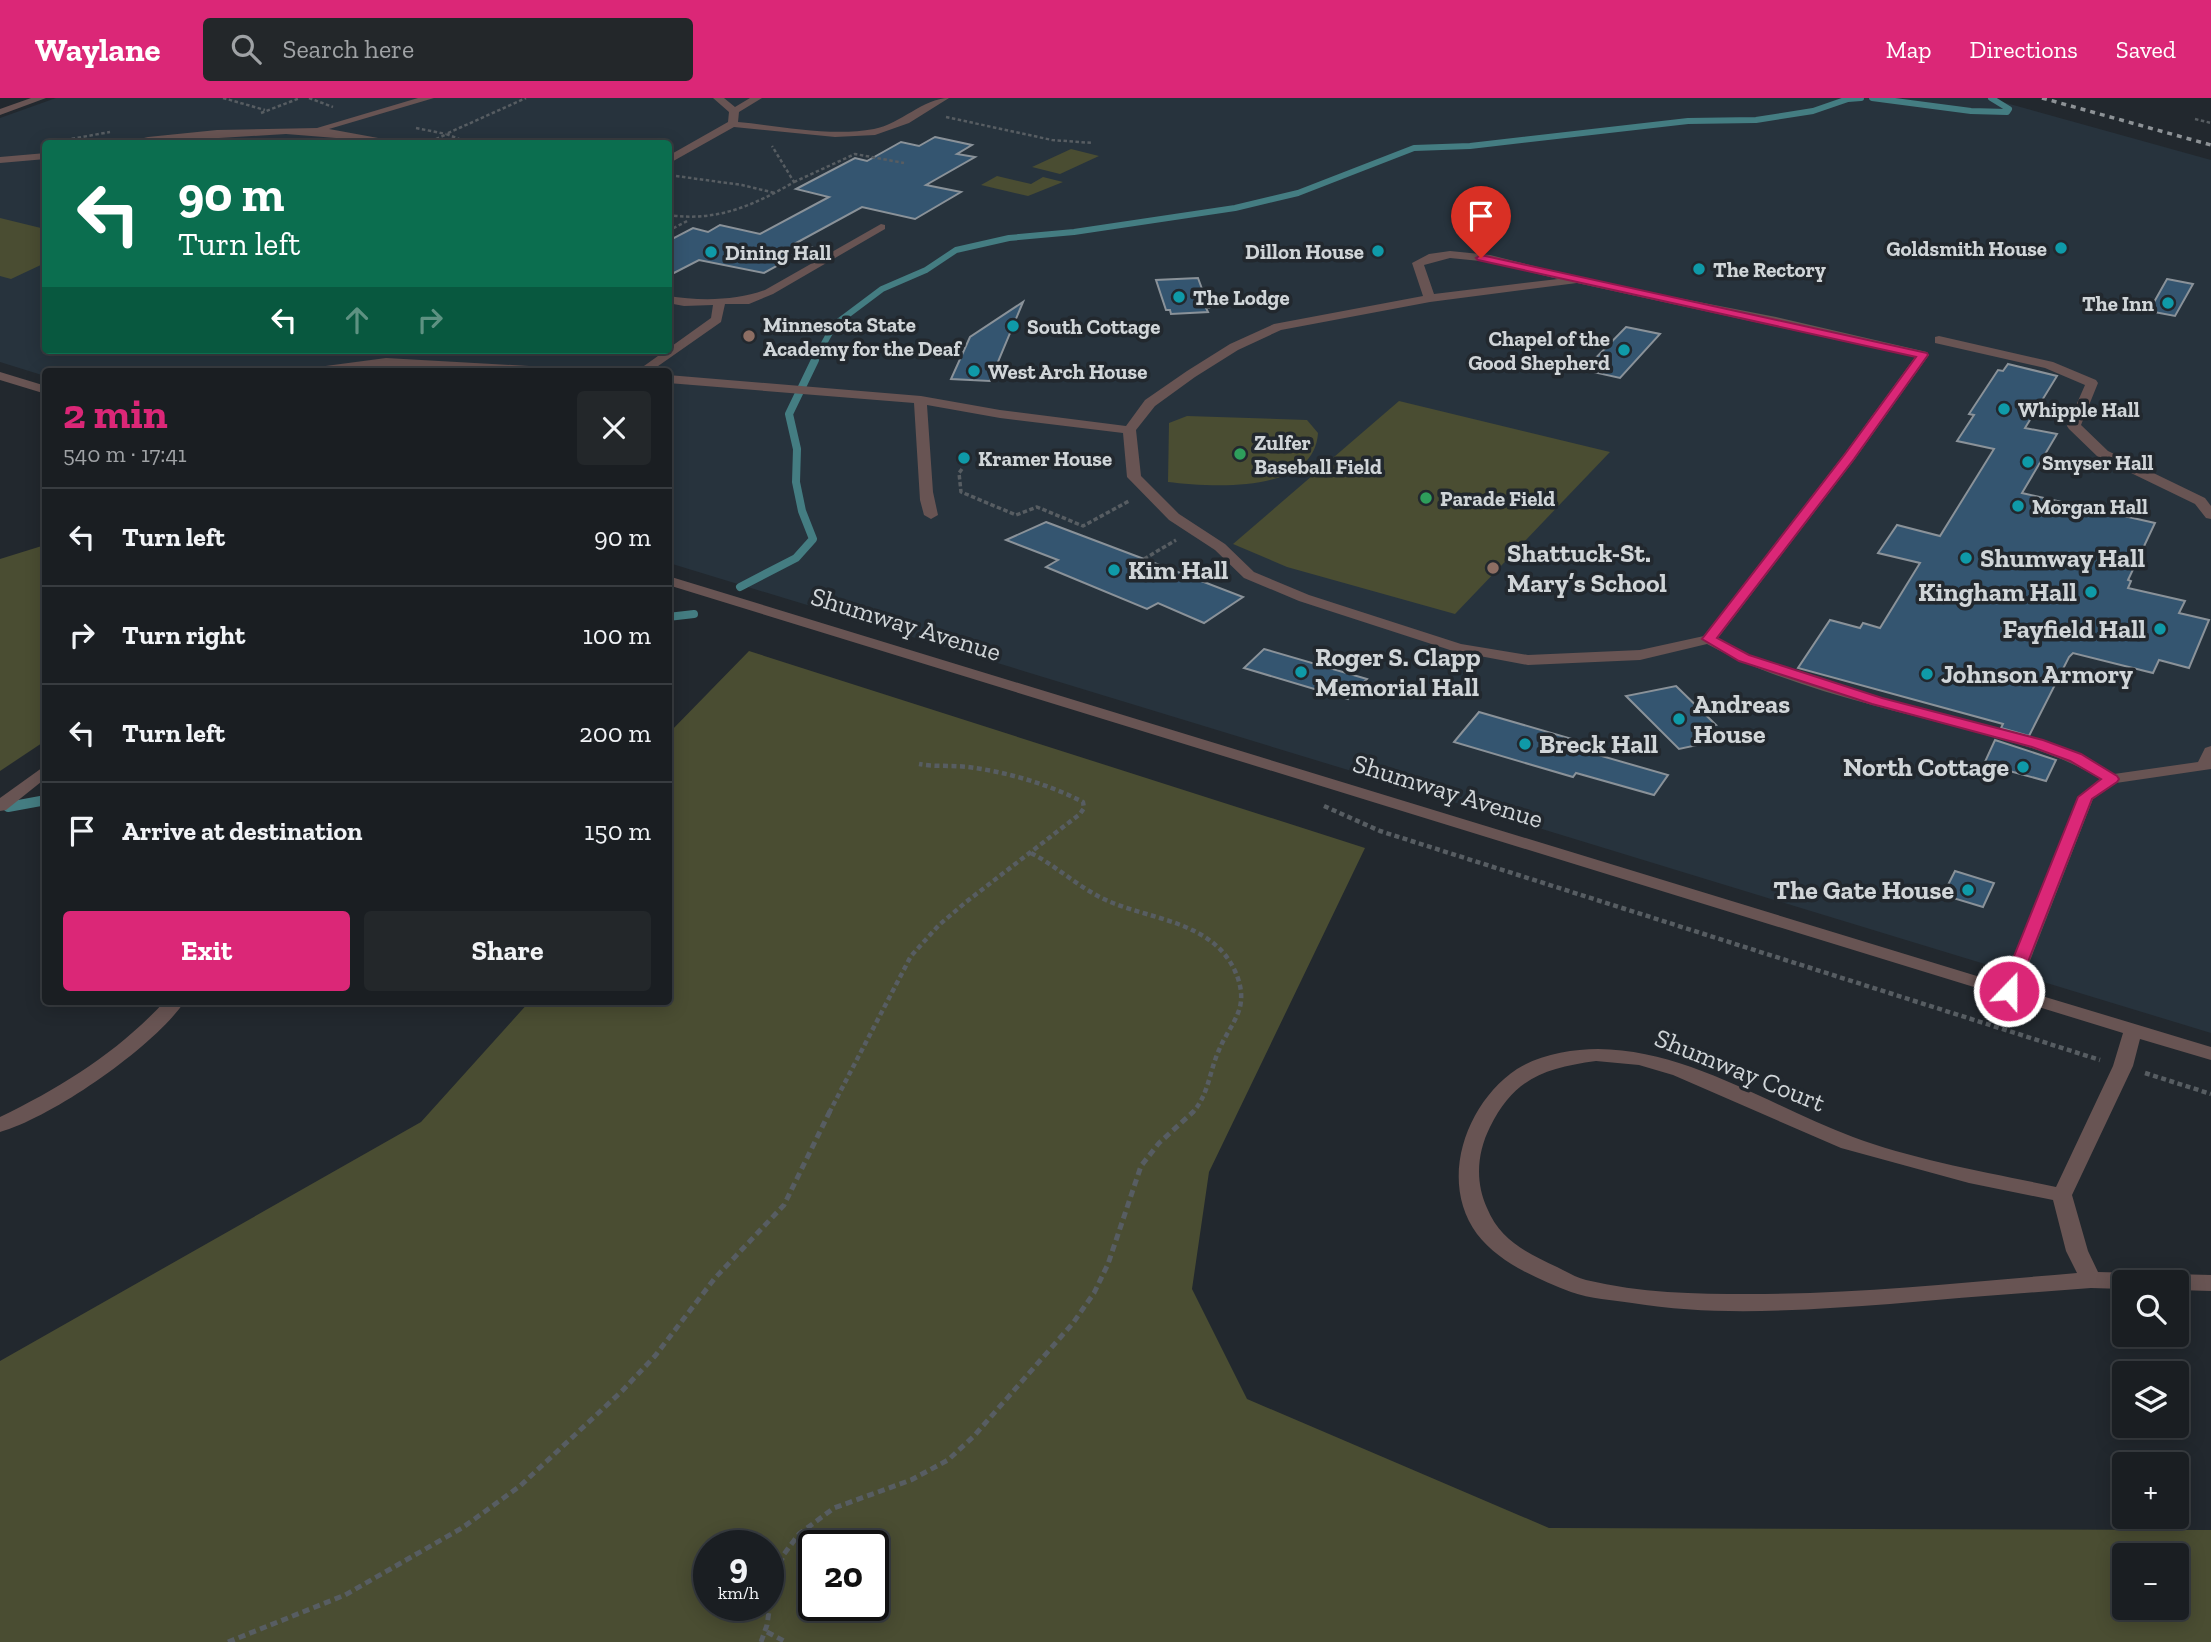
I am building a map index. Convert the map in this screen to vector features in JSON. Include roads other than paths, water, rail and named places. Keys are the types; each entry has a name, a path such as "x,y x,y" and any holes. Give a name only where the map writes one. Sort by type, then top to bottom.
{"street":[{"path":"0,113 41,98"},
{"path":"311,131 429,98"},
{"path":"672,159 732,124 734,111 718,98"},
{"path":"734,111 757,98"},
{"path":"732,124 810,132 856,133 890,128 944,98"},
{"path":"352,135 360,118"},
{"path":"153,140 210,132 311,131 383,140"},
{"path":"0,160 42,156"},
{"path":"672,299 749,300 769,292 881,227"},
{"path":"1430,298 1418,263 1431,255 1457,253 1923,355 1850,456 1709,639 1640,655 1528,660 1458,648 1304,598 1249,575 1220,547 1174,517 1135,477 1129,430 1150,403 1234,347 1278,327 1430,298 1577,280"},
{"path":"672,351 718,319 719,301"},
{"path":"1939,340 2049,365 2092,383 2074,426 2103,454 2200,501 2211,515"},
{"path":"647,368 668,354"},
{"path":"341,368 386,362 493,368"},
{"path":"0,376 42,389"},
{"path":"672,379 921,400 1000,414 1129,430"},
{"path":"921,400 919,428 924,456 924,496 931,515"},
{"name":"Shumway Avenue","path":"672,581 2211,1054"},
{"path":"1709,639 1744,658 1877,701 2038,744 2076,757 2111,779"},
{"path":"2009,991 2086,797 2111,779 2205,766 2211,751"},
{"path":"0,806 42,773"},
{"path":"0,1125 46,1104 89,1078 127,1050 172,1005"},
{"path":"2091,1280 2077,1251 2062,1195 2123,1066 2133,1030"},
{"name":"Shumway Court","path":"2062,1195 1969,1176 1848,1143 1680,1070 1639,1059 1596,1055 1556,1060 1525,1073 1500,1095 1485,1117 1474,1141 1468,1168 1471,1196 1485,1229 1514,1256 1580,1287 1673,1302 1770,1303 2091,1280 2211,1283"}],"waterway":[{"path":"814,361 834,325 882,289 926,270 956,250 1009,238 1074,232 1235,208 1298,193 1414,148 1470,146 1688,121 1756,120 1813,111 1848,99 1861,98"},
{"path":"1872,98 1971,111 2007,112 2009,109 1991,98"},
{"path":"740,587 796,558 813,539 802,511 796,482 797,449 789,414 814,361"},
{"path":"672,617 694,614"},
{"path":"8,807 42,801"}],"railway":[{"path":"2042,98 2211,145"}],"place":[{"name":"Goldsmith House","path":"2061,248"},
{"name":"Dillon House","path":"1378,251"},
{"name":"Dining Hall","path":"711,252"},
{"name":"The Rectory","path":"1699,269"},
{"name":"The Lodge","path":"1179,297"},
{"name":"The Inn","path":"2168,303"},
{"name":"South Cottage","path":"1013,326"},
{"name":"Minnesota State Academy for the Deaf","path":"749,336"},
{"name":"Chapel of the Good Shepherd","path":"1624,350"},
{"name":"West Arch House","path":"974,371"},
{"name":"Whipple Hall","path":"2004,409"},
{"name":"Zulfer Baseball Field","path":"1240,454"},
{"name":"Kramer House","path":"964,458"},
{"name":"Smyser Hall","path":"2028,462"},
{"name":"Parade Field","path":"1426,498"},
{"name":"Morgan Hall","path":"2018,506"},
{"name":"Shumway Hall","path":"1966,558"},
{"name":"Shattuck-St. Mary’s School","path":"1493,568"},
{"name":"Kim Hall","path":"1114,570"},
{"name":"Kingham Hall","path":"2091,592"},
{"name":"Fayfield Hall","path":"2160,629"},
{"name":"Roger S. Clapp Memorial Hall","path":"1301,672"},
{"name":"Johnson Armory","path":"1927,674"},
{"name":"Andreas House","path":"1679,719"},
{"name":"Breck Hall","path":"1525,744"},
{"name":"North Cottage","path":"2023,767"},
{"name":"The Gate House","path":"1968,890"}]}
